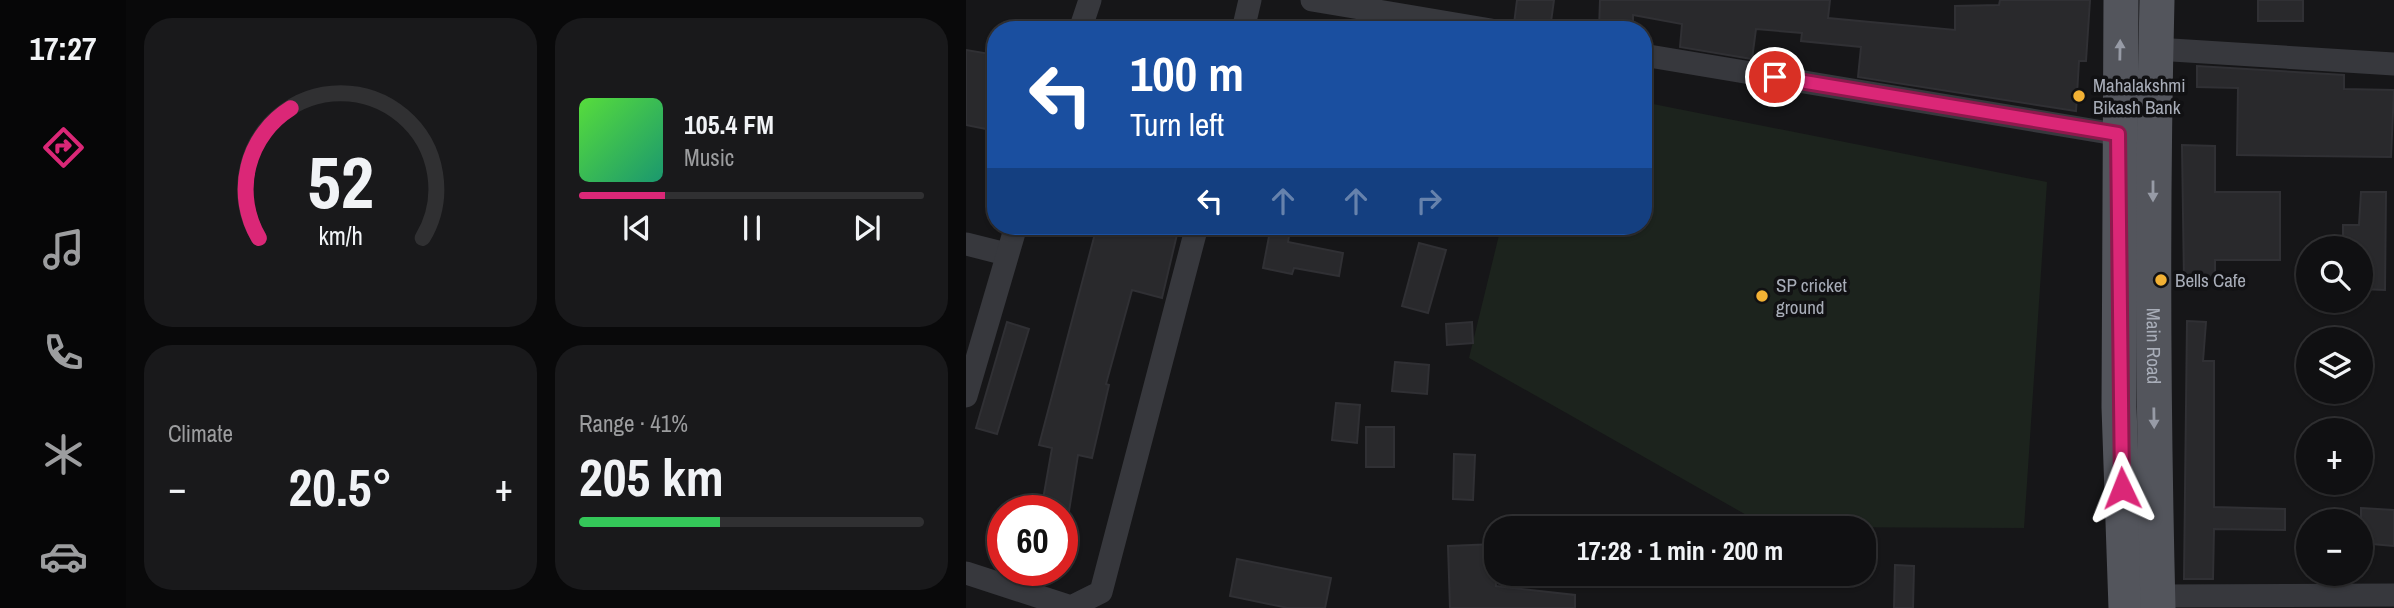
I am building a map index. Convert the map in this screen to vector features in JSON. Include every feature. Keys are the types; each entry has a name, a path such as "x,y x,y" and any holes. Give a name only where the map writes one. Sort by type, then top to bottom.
{"main road":[{"name":"Main Road","path":"2121,0 2118,134 2119,407 2147,604"},
{"name":"Main Road","path":"2147,604 2157,0"}],"street":[{"path":"1083,21 1090,0"},
{"path":"1245,21 1250,0"},
{"path":"1312,0 1437,21"},
{"path":"2156,49 2394,64"},
{"path":"1652,56 2153,140"},
{"path":"966,396 1013,235"},
{"path":"966,573 1071,607 1101,592 1195,235"},
{"path":"966,244 1006,254"},
{"path":"2147,604 2394,595"}],"shaded area":[{"name":"SP cricket ground","path":"1652,104 2047,182 2024,528 1876,527 1876,516 1748,516 1469,358 1499,235 1652,235"}],"building":[{"path":"1517,0 1554,0 1551,21 1514,21"},
{"path":"1600,0 1830,0 1828,18 1955,30 1955,6 1999,5 2000,0 2090,0 2086,61 2079,61 2076,111 1858,77 1861,47 1801,41 1802,33 1756,29 1752,59 1680,47 1682,24 1633,15 1633,21 1599,21"},
{"path":"2258,0 2303,0 2303,21 2258,21"},
{"path":"966,50 987,54 987,129 966,125"},
{"path":"2197,66 2344,75 2344,89 2394,90 2391,157 2237,155 2238,88 2197,87"},
{"path":"2182,145 2215,146 2215,192 2280,192 2280,260 2215,260 2215,281 2184,281"},
{"path":"2361,192 2386,192 2385,290 2373,290 2373,236 2343,236 2343,225 2359,225"},
{"path":"1095,235 1177,235 1162,298 1132,290 1106,384 1109,385 1092,458 1078,455 1072,495 1044,495 1052,448 1039,445"},
{"path":"1269,235 1289,235 1288,242 1343,253 1339,276 1294,268 1292,274 1263,268"},
{"path":"1419,243 1446,250 1428,313 1402,306"},
{"path":"2187,321 2206,322 2203,361 2214,361 2214,507 2285,509 2285,530 2214,529 2213,579 2184,579"},
{"path":"1007,322 1029,329 997,434 976,428"},
{"path":"1472,322 1473,343 1447,345 1446,324"},
{"path":"1395,362 1429,365 1427,394 1392,391"},
{"path":"1336,403 1360,405 1357,443 1332,440"},
{"path":"1366,427 1394,427 1394,467 1366,467"},
{"path":"1454,454 1475,455 1473,500 1453,499"},
{"path":"2361,508 2394,510 2394,546 2373,544 2373,509"},
{"path":"1484,544 1484,586 1575,595 1575,608 1450,608 1448,546"},
{"path":"1237,559 1331,578 1325,608 1288,608 1230,596"},
{"path":"1895,565 1914,566 1913,608 1894,608"}],"place":[{"name":"Mahalakshmi Bikash Bank","path":"2079,96"},
{"name":"Bells Cafe","path":"2161,280"},
{"name":"SP cricket ground","path":"1762,296"}],"route":[{"path":"1775,77 2118,134 2122,488"}]}
